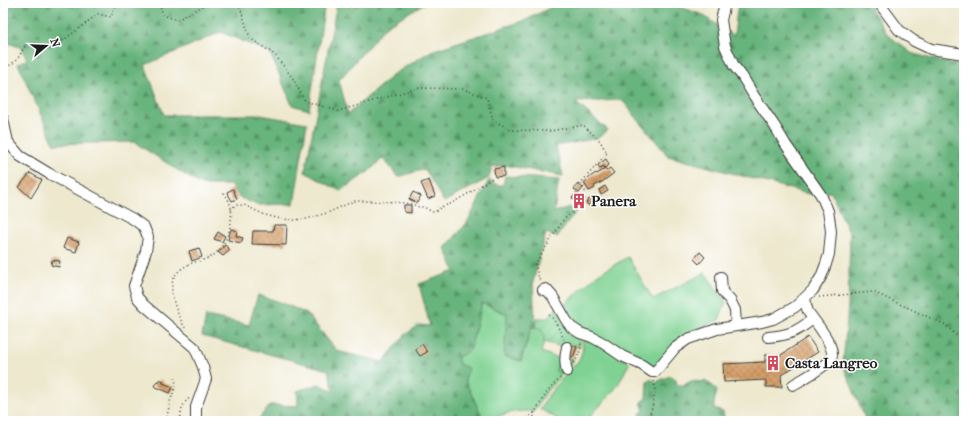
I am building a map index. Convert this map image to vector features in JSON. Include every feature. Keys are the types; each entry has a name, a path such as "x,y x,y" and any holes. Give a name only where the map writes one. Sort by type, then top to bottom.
{"street":[{"path":"542,290 546,289 553,297 571,327 603,343 622,356 642,365 652,372 655,372 676,348 688,339 716,329 773,319 795,307 813,290 821,277 829,254 831,232 828,211 821,195 734,66 725,46 722,33 721,20 725,3"},
{"path":"879,3 899,30 914,41 931,49 964,54"},
{"path":"3,119 8,142 20,156 48,173 133,219 144,227 148,237 146,251 134,286 137,297 144,305 195,348 203,367 206,380 196,407 196,421"},
{"path":"721,277 722,291 730,300 735,310 736,325"},
{"path":"793,385 824,365 831,358 832,353 828,341 808,312 805,298"},
{"path":"768,337 785,335 814,319"},
{"path":"567,347 565,363 567,371"}],"path":[{"path":"3,70 17,60 26,44 33,43 52,50 98,14 111,17 116,3"},
{"path":"159,3 163,15 177,20 201,7 205,3"},
{"path":"239,3 250,38 275,55 292,77 304,101 338,111 418,88 464,89 487,98 493,120 511,130 550,130 583,124 600,141 607,153 581,183 585,191 585,201 583,205 564,219 535,264 542,290"},
{"path":"231,210 235,205 244,205 265,215 281,219 294,220 306,219 327,213 354,201 372,201 412,204 435,212 494,177"},
{"path":"187,331 179,316 173,298 171,290 173,280 177,273 184,267 207,258 217,252 227,238 231,222 231,210 230,204 224,193"},
{"path":"805,298 873,292 946,325 964,343"},
{"path":"549,315 556,322 567,347"},
{"path":"533,421 535,412 548,391 572,366 579,354 581,348 580,332"},
{"path":"648,421 654,402 655,387 652,372"},
{"path":"166,421 176,384 174,375"},
{"path":"181,421 180,415 185,402 191,397 200,395"},
{"path":"524,421 535,412"}],"green space":[{"path":"3,3 325,3 309,110 292,105 270,53 221,32 145,65 164,115 260,115 307,123 294,204 257,205 239,197 231,185 201,185 134,142 54,144 18,64 27,59 22,48 3,41"},
{"path":"337,3 425,3 386,26 339,80 348,114 394,74 431,51 526,20 559,3 668,3 701,14 734,36 739,3 868,3 887,34 911,53 964,66 964,421 866,421 843,365 848,305 850,235 831,192 809,194 668,156 622,100 575,102 608,130 598,138 556,146 563,176 505,165 492,167 489,178 444,202 425,169 398,177 383,158 368,172 340,191 305,172"},
{"path":"505,176 559,180 554,212 569,207 575,213 557,237 546,233 533,282 535,327 531,329 521,361 504,356 507,314 482,303 470,350 457,358 459,364 468,368 465,380 484,421 257,421 270,405 298,406 297,391 318,384 334,391 328,370 202,336 206,316 249,325 258,295 283,303 307,314 337,351 383,362 404,336 418,325 430,326 419,284 455,271 445,248 467,223 489,180 497,185 503,185"},
{"path":"628,257 653,299 705,273 726,302 719,320 699,328 674,346 653,370 579,329 564,311 566,303 597,275"},
{"path":"481,303 507,314 521,361 531,329 535,327 544,334 544,344 541,352 560,359 556,371 562,374 547,391 534,411 512,412 484,421 465,380 457,358 470,349"},
{"path":"557,308 578,335 580,347 570,344 565,356 573,359 562,374 556,371 562,347 544,342 543,333 535,327 537,318 548,318"},
{"path":"582,336 630,363 621,380 608,398 587,421 561,421 540,409 550,393 580,359 583,348"},
{"path":"670,376 676,379 677,385 684,385 691,381 705,381 713,386 717,391 714,409 723,412 725,421 638,421 641,419 640,413 644,411 641,402 646,398 647,381 651,379 656,382"}],"building":[{"path":"606,159 609,165 605,168 603,166 600,169 598,165"},
{"path":"504,167 504,176 495,177 494,169"},
{"path":"610,168 614,173 589,191 584,183 596,173 597,174 605,169 606,171"},
{"path":"30,173 42,180 31,198 19,187"},
{"path":"429,180 435,196 428,199 421,183"},
{"path":"578,184 583,188 579,193 574,189"},
{"path":"605,186 608,191 601,195 599,190"},
{"path":"233,189 237,199 232,201 227,192"},
{"path":"413,192 421,196 417,203 409,199"},
{"name":"Panera","path":"576,193 583,199 581,204 572,198"},
{"path":"590,198 595,202 591,207 586,203"},
{"path":"404,205 411,205 411,213 404,212"},
{"path":"274,225 287,225 286,245 252,244 253,231 273,231"},
{"path":"231,229 237,231 236,236 243,238 241,243 228,240"},
{"path":"218,232 225,236 222,242 214,239"},
{"path":"67,238 79,242 76,252 63,248"},
{"path":"225,245 230,250 223,256 218,252"},
{"path":"199,248 202,257 192,261 189,251"},
{"path":"700,252 705,257 699,264 694,259"},
{"path":"52,260 60,261 59,267 51,265"},
{"name":"Casta Langreo","path":"808,337 818,352 781,375 782,387 766,387 766,380 724,382 723,364 765,362 765,355 781,355"},
{"path":"422,344 427,352 420,356 415,349"},
{"path":"570,345 577,347 573,357 566,355"},
{"path":"160,379 163,383 173,387 170,393 154,386"}],"place":[{"name":"Panera","path":"579,201"},
{"name":"Casta Langreo","path":"773,363"}]}
